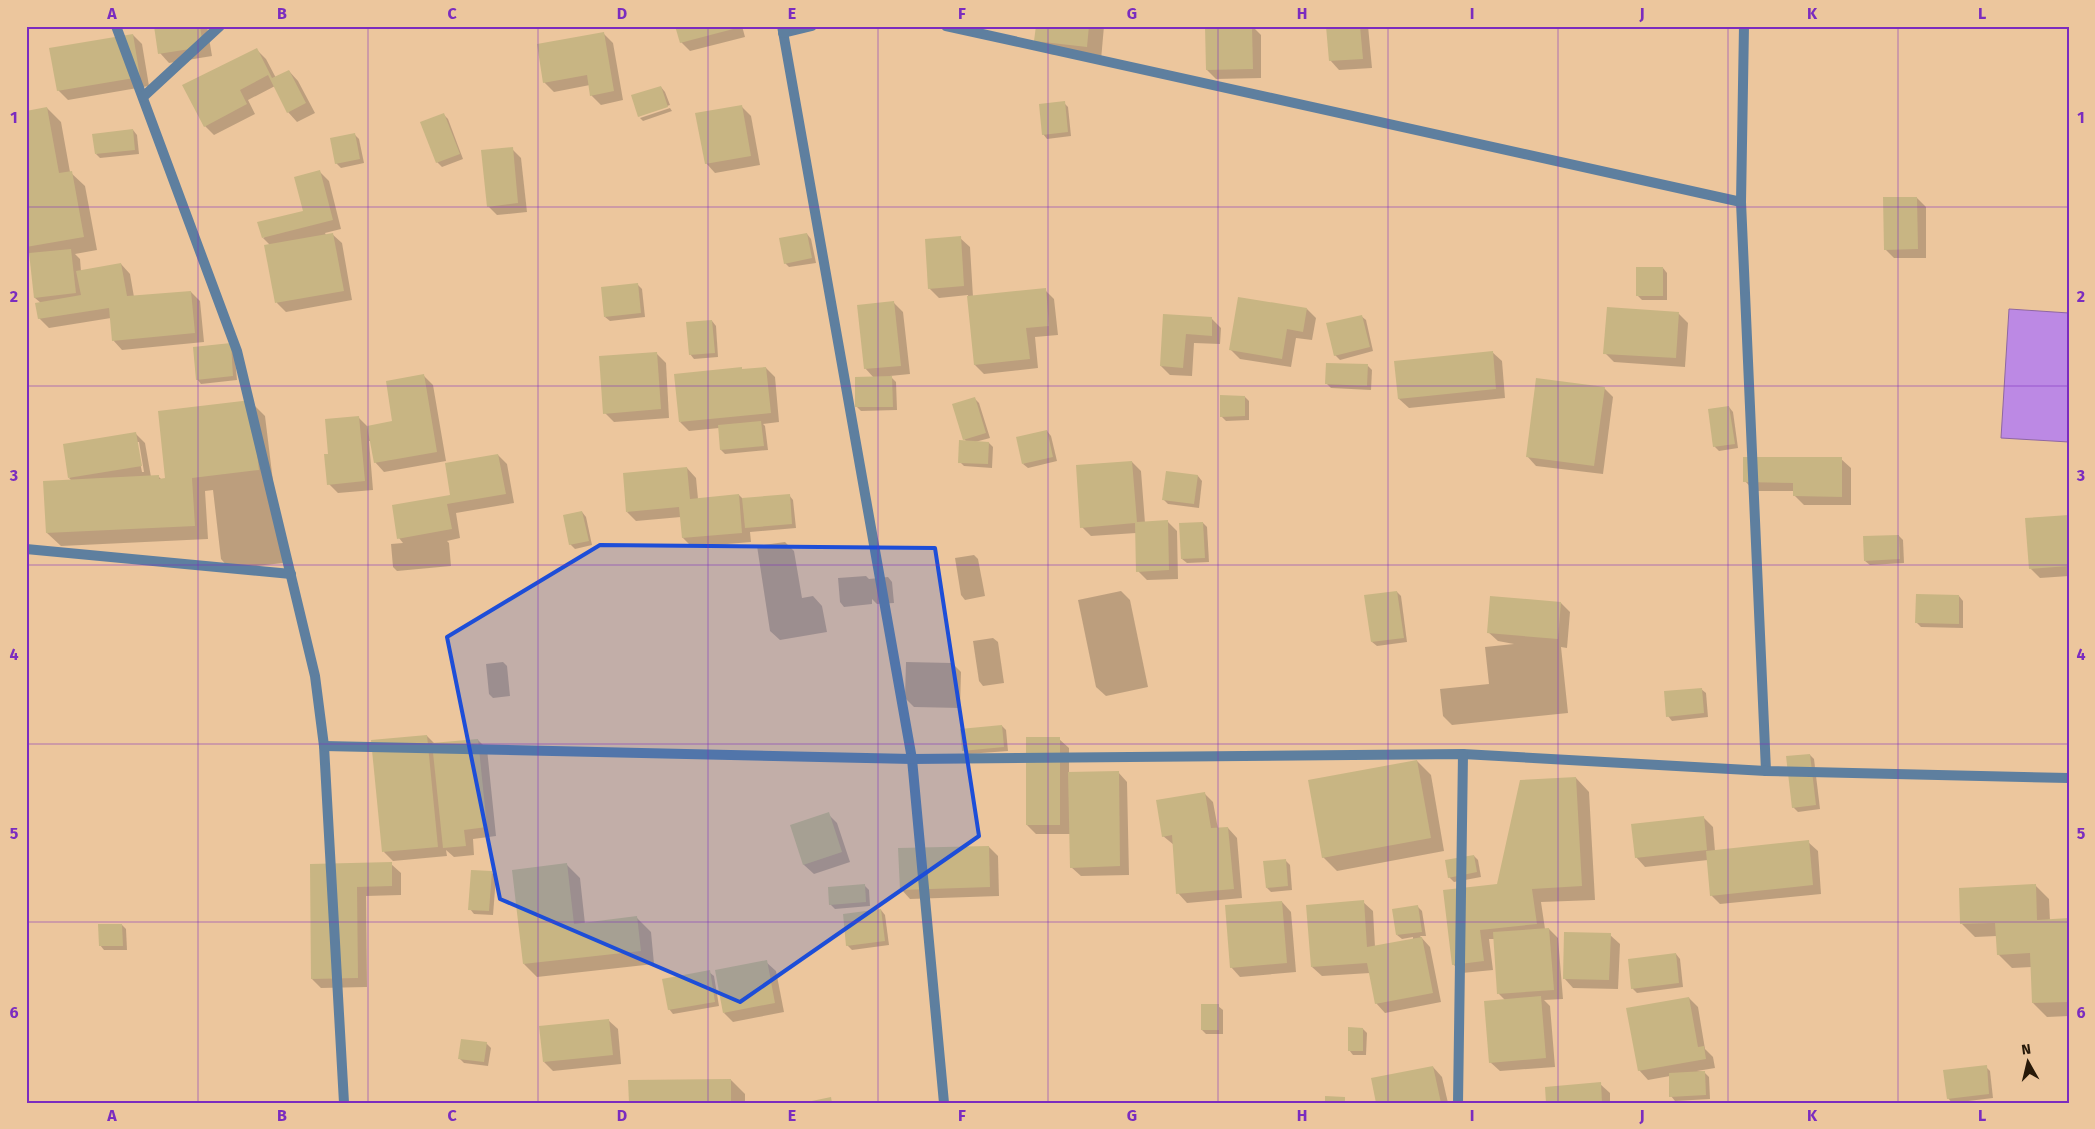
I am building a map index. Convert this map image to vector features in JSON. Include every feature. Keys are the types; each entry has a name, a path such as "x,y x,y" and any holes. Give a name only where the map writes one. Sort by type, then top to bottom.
{"street":[{"path":"116,26 238,351 315,676 324,746 344,1103"},
{"path":"143,97 220,26"},
{"path":"812,26 783,30 912,759 944,1103"},
{"path":"946,26 1741,202"},
{"path":"1744,26 1741,202 1766,771"},
{"path":"26,549 291,574"},
{"path":"324,746 912,759 1463,754 1766,771 2069,778"},
{"path":"1458,1103 1463,754"}],"highlighted area":[{"path":"600,545 935,548 979,836 740,1002 500,899 447,637"}],"shaded area":[{"path":"2009,309 2069,313 2069,442 2001,438"}],"building":[{"path":"154,26 200,26 203,47 158,54"},
{"path":"675,26 736,26 737,28 680,43"},
{"path":"1036,26 1089,26 1087,47 1034,41"},
{"path":"1205,26 1252,26 1253,69 1206,70"},
{"path":"1326,26 1360,26 1363,59 1329,61"},
{"path":"604,32 614,91 590,96 587,75 543,83 537,44"},
{"path":"133,34 140,77 57,91 49,48"},
{"path":"257,48 272,78 289,70 306,103 287,113 268,75 240,90 247,104 204,127 182,85"},
{"path":"661,86 668,107 638,117 631,95"},
{"path":"1065,101 1068,132 1042,135 1039,104"},
{"path":"742,105 751,156 705,164 695,113"},
{"path":"47,107 59,173 72,171 84,237 26,247 26,111"},
{"path":"444,113 460,154 436,163 420,122"},
{"path":"133,129 135,150 95,154 92,134"},
{"path":"355,133 360,159 335,164 330,138"},
{"path":"513,147 518,203 487,207 481,150"},
{"path":"320,170 333,220 262,238 257,222 303,211 294,177"},
{"path":"1883,197 1917,197 1918,249 1884,250"},
{"path":"333,233 344,291 275,303 264,245"},
{"path":"807,233 812,258 784,264 779,238"},
{"path":"961,236 964,286 928,289 925,239"},
{"path":"71,249 76,293 34,298 29,253"},
{"path":"121,263 127,296 191,291 195,333 112,341 109,308 38,319 35,303 81,295 76,271"},
{"path":"1636,267 1663,267 1663,296 1636,296"},
{"path":"638,283 641,313 604,317 601,287"},
{"path":"1046,288 1049,326 1026,328 1030,359 974,365 967,296"},
{"path":"1238,297 1307,308 1303,332 1287,329 1282,359 1229,350"},
{"path":"894,301 901,366 864,369 857,305"},
{"path":"1607,307 1679,312 1676,358 1603,354"},
{"path":"1163,314 1212,317 1212,336 1186,334 1183,368 1160,366"},
{"path":"1362,315 1370,347 1334,356 1326,323"},
{"path":"712,320 715,353 689,355 686,322"},
{"path":"231,343 233,376 196,380 193,347"},
{"path":"1493,351 1496,389 1398,399 1394,361"},
{"path":"657,352 661,409 603,414 599,356"},
{"path":"1326,363 1368,364 1367,386 1325,384"},
{"path":"742,367 742,369 766,367 771,413 679,422 674,374"},
{"path":"424,374 437,452 374,463 367,426 392,421 386,381"},
{"path":"892,376 893,407 855,407 855,377"},
{"path":"1536,378 1605,387 1594,466 1526,457"},
{"path":"1220,395 1245,396 1245,416 1220,417"},
{"path":"975,397 986,433 963,440 952,404"},
{"path":"251,400 259,470 192,478 195,526 46,533 43,481 159,475 159,479 165,478 158,411"},
{"path":"1729,406 1735,444 1713,447 1708,409"},
{"path":"359,416 365,481 327,485 324,454 328,454 325,419"},
{"path":"761,421 764,446 720,450 718,425"},
{"path":"1047,430 1053,457 1022,464 1016,437"},
{"path":"136,432 142,466 68,478 63,444"},
{"path":"959,440 989,442 988,464 958,463"},
{"path":"498,454 506,494 447,504 452,529 397,539 392,505 450,495 445,463"},
{"path":"1743,457 1842,457 1842,497 1793,496 1793,483 1743,482"},
{"path":"1132,461 1137,522 1168,520 1169,570 1136,572 1135,523 1080,528 1076,465"},
{"path":"687,467 690,499 739,494 742,533 682,538 679,507 626,512 623,473"},
{"path":"1166,471 1198,475 1194,504 1162,500"},
{"path":"790,494 792,524 745,528 742,498"},
{"path":"582,511 589,541 569,545 563,515"},
{"path":"2069,515 2069,566 2029,569 2025,518"},
{"path":"1203,522 1205,558 1181,559 1179,523"},
{"path":"1899,535 1900,559 1864,561 1863,536"},
{"path":"1397,591 1404,638 1371,642 1364,595"},
{"path":"1916,594 1959,595 1959,624 1915,623"},
{"path":"1490,596 1561,602 1558,639 1487,633"},
{"path":"1702,688 1704,713 1666,717 1664,691"},
{"path":"1002,725 1004,747 962,751 960,729"},
{"path":"427,735 438,847 382,852 371,740"},
{"path":"1026,737 1060,737 1060,825 1026,825"},
{"path":"478,739 487,827 464,830 466,846 443,848 432,743"},
{"path":"1810,754 1816,805 1792,808 1786,756"},
{"path":"1417,760 1431,838 1322,858 1308,780"},
{"path":"1119,771 1120,866 1070,868 1068,772"},
{"path":"1576,777 1582,886 1532,889 1537,924 1480,930 1484,961 1452,965 1443,890 1497,884 1520,780"},
{"path":"1205,792 1211,828 1228,827 1234,889 1176,894 1172,835 1162,837 1156,800"},
{"path":"829,812 842,852 803,865 790,825"},
{"path":"1704,816 1707,850 1635,858 1631,824"},
{"path":"1809,840 1813,885 1710,896 1706,851"},
{"path":"989,846 990,887 900,890 898,848"},
{"path":"1474,855 1477,872 1448,878 1445,860"},
{"path":"1286,859 1288,886 1266,888 1263,861"},
{"path":"392,862 392,886 357,887 358,978 311,979 310,864"},
{"path":"567,863 574,924 637,916 641,951 523,964 512,870"},
{"path":"471,870 492,871 489,911 468,910"},
{"path":"865,884 866,902 829,905 828,887"},
{"path":"2036,884 2037,920 2069,918 2069,1002 2032,1003 2030,953 1997,955 1995,923 1960,924 1959,888"},
{"path":"1364,900 1367,947 1422,937 1433,993 1375,1004 1367,963 1311,967 1306,905"},
{"path":"1282,901 1287,963 1230,968 1225,905"},
{"path":"1418,905 1422,932 1396,935 1392,909"},
{"path":"881,909 885,941 846,946 843,914"},
{"path":"98,924 122,924 123,946 99,946"},
{"path":"1549,928 1554,990 1497,994 1493,932"},
{"path":"1564,932 1611,933 1609,980 1563,979"},
{"path":"1676,953 1679,983 1631,989 1628,959"},
{"path":"767,960 775,1003 723,1013 715,970"},
{"path":"710,970 715,1002 668,1010 662,979"},
{"path":"1541,996 1546,1058 1489,1063 1484,1001"},
{"path":"1689,997 1698,1047 1704,1046 1706,1059 1638,1071 1626,1008"},
{"path":"1201,1004 1219,1004 1219,1030 1201,1030"},
{"path":"609,1019 613,1055 543,1062 539,1026"},
{"path":"1348,1027 1363,1028 1363,1051 1348,1051"},
{"path":"461,1039 487,1042 484,1062 458,1059"},
{"path":"1987,1065 1989,1094 1947,1099 1943,1070"},
{"path":"1433,1066 1441,1103 1376,1103 1371,1078"},
{"path":"1705,1071 1706,1095 1669,1097 1669,1073"},
{"path":"731,1079 731,1103 629,1103 628,1080"},
{"path":"1601,1082 1602,1103 1546,1103 1545,1087"},
{"path":"1325,1096 1345,1097 1345,1103 1325,1103"},
{"path":"831,1097 832,1103 807,1102"}]}
